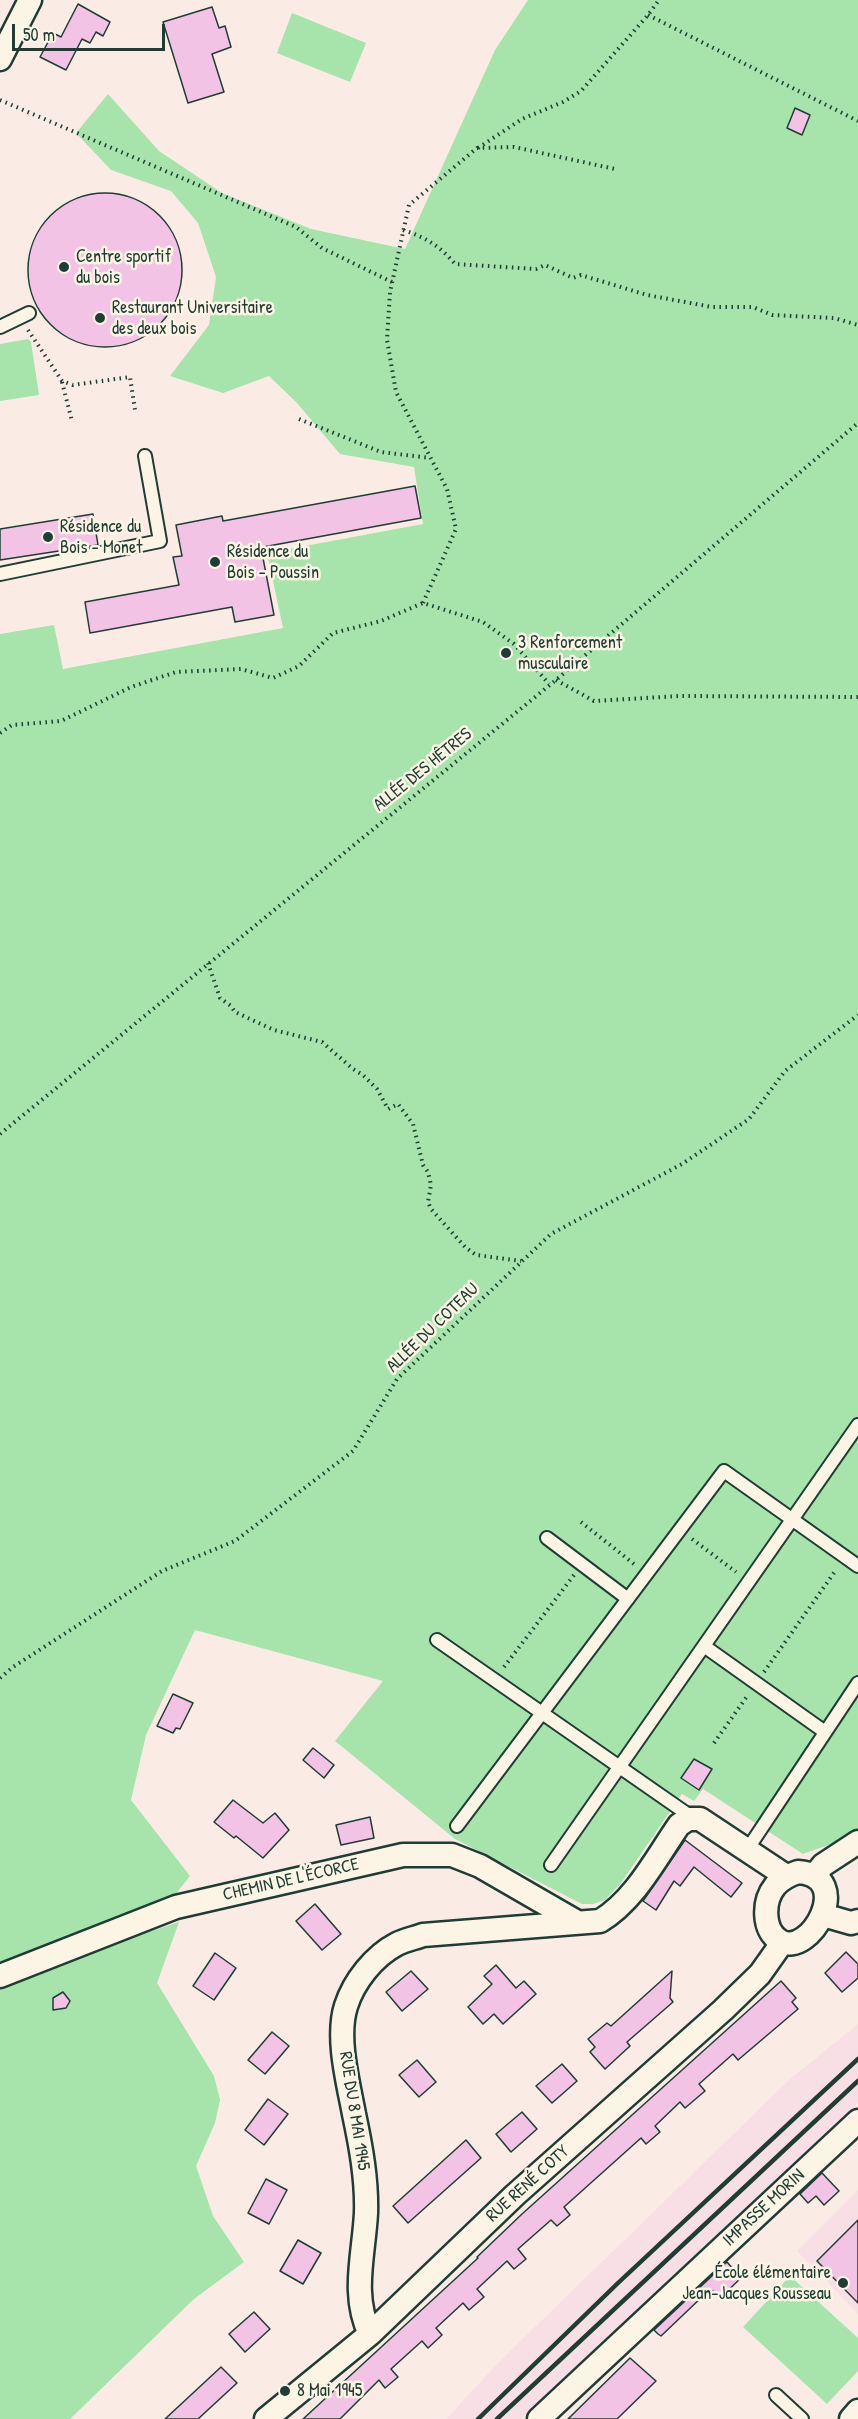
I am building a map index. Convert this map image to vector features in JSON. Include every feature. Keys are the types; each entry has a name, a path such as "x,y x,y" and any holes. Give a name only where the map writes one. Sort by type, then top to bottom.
{"street":[{"path":"0,59 30,0"},
{"name":"RUE DU 8 MAI 1945","path":"370,2334 359,2301 366,2212 365,2173 346,2073 343,2031 346,2007 356,1986 371,1964 397,1944 423,1935 600,1921 616,1911 636,1887 679,1825 688,1819 694,1819"},
{"path":"694,1819 700,1819 786,1876"},
{"path":"814,1876 823,1865 858,1842"},
{"name":"CHEMIN DE L'ÉCORCE","path":"0,1976 176,1907 403,1855 452,1855 480,1866 577,1922"},
{"path":"798,1872 810,1873 814,1876 822,1883 826,1893 827,1902 823,1915 801,1941 792,1943 780,1941 769,1929 766,1917 767,1902 774,1887 786,1876 798,1872"},
{"path":"823,1915 851,1923 858,1921"},
{"name":"RUE RENÉ COTY","path":"266,2419 370,2334 514,2195 723,2010 760,1974 777,1950 780,1941"},
{"name":"IMPASSE MORIN","path":"539,2419 858,2121"},
{"path":"851,2419 858,2411"}],"lane":[{"path":"0,327 24,315"},
{"path":"0,574 160,541 146,456"},
{"path":"551,1865 858,1425"},
{"path":"457,1826 724,1471 858,1566"},
{"path":"547,1538 628,1599"},
{"path":"437,1640 694,1819"},
{"path":"704,1646 825,1732"},
{"path":"747,1850 858,1683"},
{"path":"776,2395 802,2419"}],"path":[{"path":"423,603 456,529 447,489 396,392 387,340 392,282 409,205 477,148 522,119 563,102 581,91 659,0"},
{"path":"648,15 858,122"},
{"path":"0,100 296,227 322,248 392,282"},
{"path":"477,148 514,147 615,169"},
{"path":"403,230 442,249 455,264 478,267 536,268 545,265 573,278 581,275 647,295 712,307 753,307 772,315 834,318 858,325"},
{"path":"24,315 62,381 72,421"},
{"path":"62,381 73,385 130,377 135,410"},
{"path":"299,419 381,452 431,458"},
{"name":"ALLÉE DES HÊTRES","path":"0,1134 556,680 858,423"},
{"path":"0,733 12,725 61,721 130,687 176,672 241,669 273,678 299,666 333,633 381,621 423,603 483,622 514,644 549,684"},
{"path":"556,680 594,701 680,696 858,697"},
{"path":"208,963 220,998 235,1012 274,1030 322,1042 377,1089 388,1109 398,1104 404,1110 413,1124 423,1165 428,1172 431,1185 428,1202 431,1209 465,1247 476,1255 522,1261"},
{"name":"ALLÉE DU COTEAU","path":"0,1678 13,1666 162,1571 235,1540 353,1451 397,1379 550,1234 682,1164 750,1119 785,1071 858,1015"},
{"path":"581,1522 647,1574"},
{"path":"680,1530 749,1582"},
{"path":"714,1743 844,1557"},
{"path":"495,1680 582,1564"}],"shaded area":[{"path":"858,2024 858,2103 521,2419 446,2419 499,2362 790,2079"},
{"name":"École élémentaire Jean-Jacques Rousseau","path":"858,2190 858,2314 797,2251"}],"green space":[{"path":"528,0 858,0 858,1830 842,1840 803,1854 703,1789 694,1801 682,1794 621,1883 605,1900 593,1904 582,1904 455,1839 335,1741 383,1681 195,1630 146,1735 131,1800 190,1876 175,1895 122,1926 130,1938 179,1922 157,1983 214,2076 220,2100 215,2123 196,2166 213,2216 244,2262 194,2299 70,2419 0,2419 0,634 54,625 63,669 283,628 267,553 423,524 414,467 340,454 297,403 269,376 223,393 170,376 209,325 216,277 198,223 171,191 111,170 76,133 108,94 159,151 222,193 311,229 405,249 495,50"},
{"path":"292,13 366,43 350,82 277,53"},
{"path":"28,339 31,342 39,395 0,401 0,344"},
{"path":"790,2276 858,2338 858,2371 827,2404 743,2327"}],"building":[{"path":"78,4 110,22 103,36 96,32 90,43 82,39 66,70 40,57 53,33 61,37"},
{"path":"212,7 219,28 225,26 231,47 212,54 224,92 188,103 163,22"},
{"path":"795,108 810,115 802,135 787,128"},
{"path":"105,193 120,194 135,199 160,215 176,240 181,255 181,285 176,300 160,325 135,341 120,346 105,347 90,346 75,341 50,325 34,300 29,285 28,270 29,255 34,240 50,215 75,199 90,194"},
{"name":"Résidence du Bois - Poussin","path":"415,486 421,518 263,547 264,552 262,553 274,615 235,622 232,607 90,633 85,602 179,585 173,557 182,556 176,525 222,516 223,521"},
{"name":"Résidence du Bois - Monet","path":"93,514 98,545 0,560 0,529"},
{"path":"173,1694 193,1703 180,1729 176,1728 173,1733 157,1726"},
{"path":"313,1748 334,1765 324,1778 303,1760"},
{"path":"694,1759 712,1769 699,1790 681,1778"},
{"path":"233,1800 263,1823 275,1813 289,1830 263,1858 214,1822"},
{"path":"370,1817 374,1838 341,1845 336,1825"},
{"path":"685,1840 742,1883 731,1897 694,1867 680,1886 674,1881 656,1910 643,1901"},
{"path":"315,1904 341,1934 322,1950 296,1921"},
{"path":"846,1952 858,1964 858,1978 842,1992 825,1973"},
{"path":"215,1953 236,1968 214,2000 193,1986"},
{"path":"496,1965 516,1988 524,1981 536,1994 503,2024 494,2014 483,2024 468,2007 492,1984 484,1976"},
{"path":"411,1971 428,1989 402,2011 386,1992"},
{"path":"672,1971 670,1998 673,2002 627,2042 630,2046 605,2069 590,2052 595,2047 588,2039 607,2023 611,2026"},
{"path":"781,1981 796,1998 792,2002 798,2009 738,2060 733,2054 699,2084 705,2091 685,2108 680,2102 655,2126 660,2132 646,2144 641,2138 564,2207 570,2215 557,2226 551,2220 518,2249 526,2259 514,2269 507,2261 477,2289 484,2297 469,2310 463,2303 436,2328 442,2335 428,2348 422,2341 391,2369 398,2377 385,2388 379,2380 340,2419 303,2419 478,2258 522,2214"},
{"path":"63,1992 70,2001 66,2008 53,2010 53,1998"},
{"path":"272,2032 289,2046 265,2074 248,2060"},
{"path":"417,2060 436,2082 419,2097 399,2075"},
{"path":"562,2064 577,2081 552,2103 536,2086"},
{"path":"268,2099 288,2114 264,2145 245,2130"},
{"path":"522,2112 537,2129 511,2152 496,2134"},
{"path":"466,2140 481,2158 408,2223 393,2206"},
{"path":"822,2173 839,2191 824,2205 816,2196 808,2203 800,2194"},
{"path":"266,2179 287,2190 269,2224 248,2213"},
{"path":"858,2220 858,2303 817,2261"},
{"path":"298,2240 321,2253 303,2284 280,2271"},
{"path":"727,2262 741,2278 720,2298 713,2291 705,2299 703,2296 661,2336 654,2330"},
{"path":"254,2312 270,2329 245,2352 229,2334"},
{"path":"630,2358 656,2381 617,2419 568,2419"},
{"path":"221,2367 237,2383 198,2419 165,2419"}],"railway":[{"path":"478,2419 618,2283 858,2059"},
{"path":"497,2419 858,2081"}],"place":[{"name":"Centre sportif du bois","path":"64,267"},
{"name":"Restaurant Universitaire des deux bois","path":"100,318"},
{"name":"Résidence du Bois - Monet","path":"48,537"},
{"name":"Résidence du Bois - Poussin","path":"215,562"},
{"name":"3 Renforcement musculaire","path":"506,653"},
{"name":"École élémentaire Jean-Jacques Rousseau","path":"843,2283"},
{"name":"8 Mai 1945","path":"285,2391"}]}
